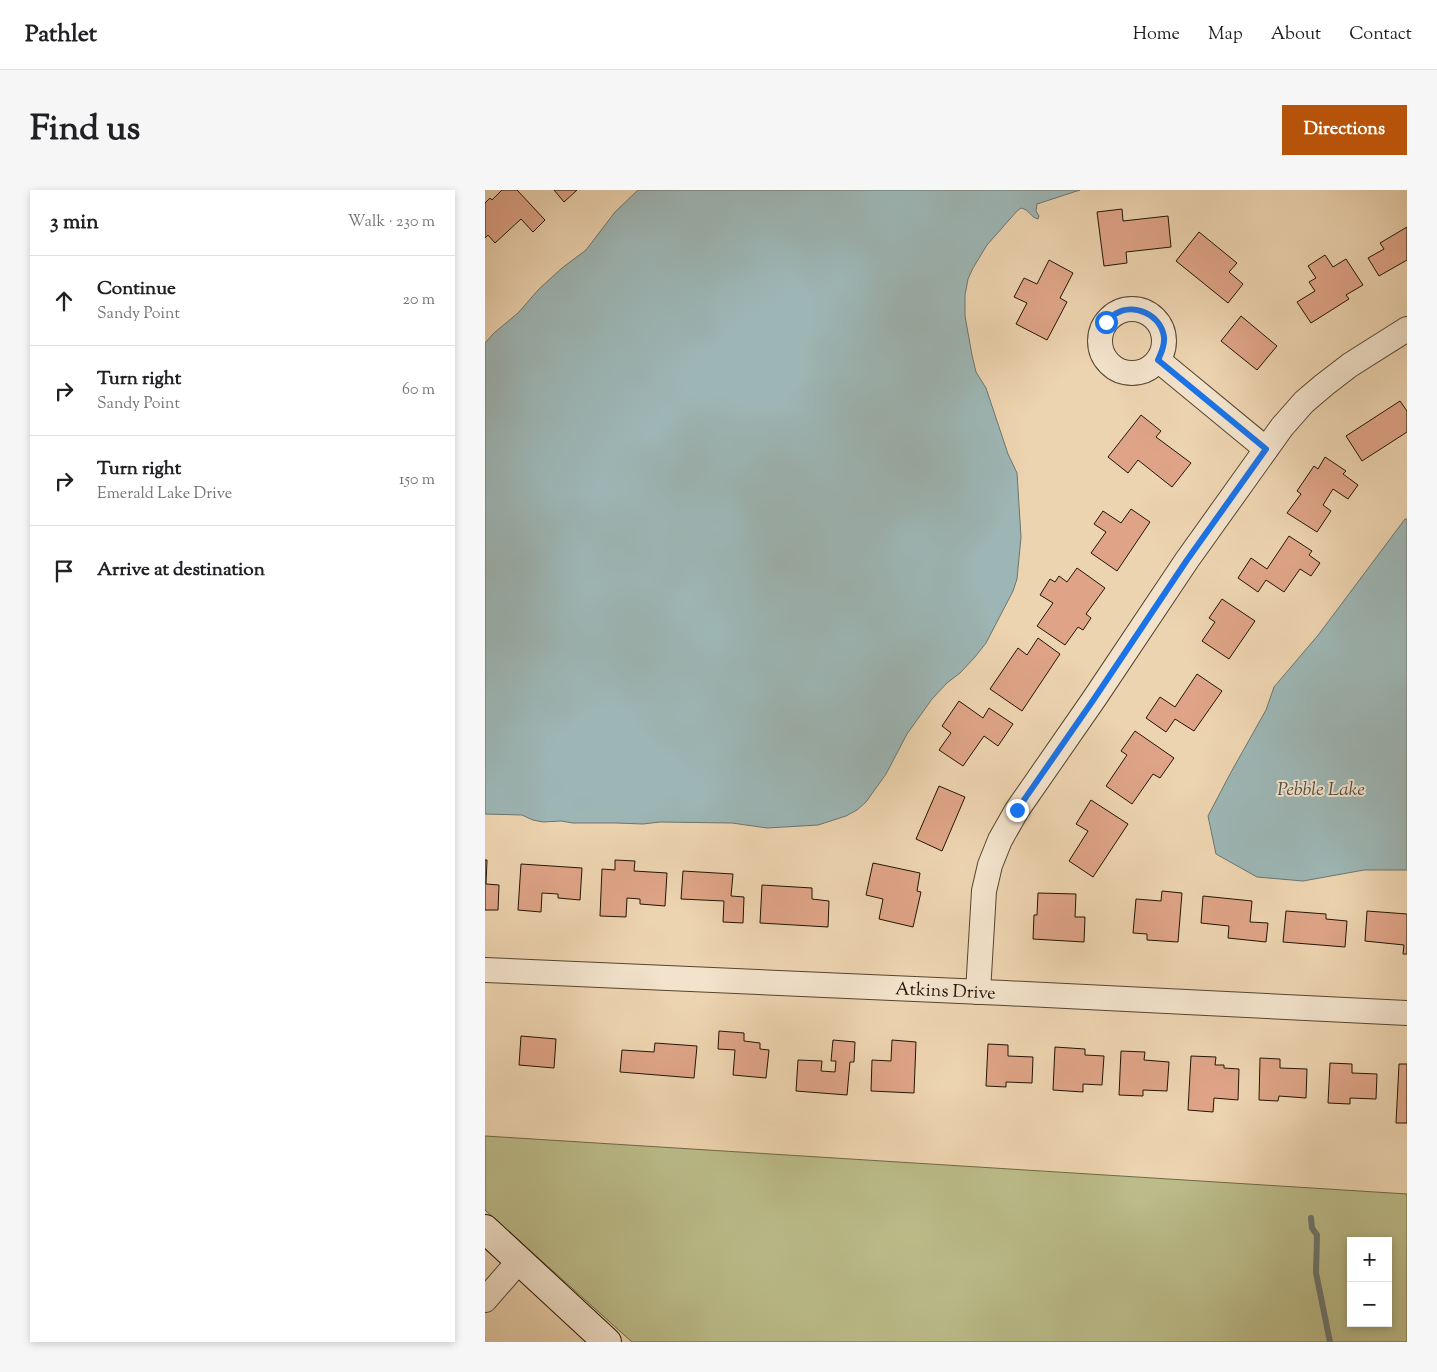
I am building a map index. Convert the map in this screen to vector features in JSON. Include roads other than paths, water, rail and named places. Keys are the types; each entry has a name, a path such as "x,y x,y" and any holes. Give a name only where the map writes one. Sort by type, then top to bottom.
{"main road":[{"path":"485,1230 607,1342"}],"street":[{"path":"978,992 985,891 990,865 1000,840 1017,810 1187,560 1287,421 1324,385 1350,365 1407,329"},
{"path":"1158,360 1266,449"},
{"name":"Atkins Drive","path":"485,970 978,992 1407,1014"},
{"path":"485,1300 519,1261"}],"water":[{"path":"638,190 1080,190 1037,204 1038,219 1024,209 1021,208 1017,211 987,245 968,279 965,295 965,316 976,372 986,388 1008,454 1017,473 1021,537 1017,579 1013,591 986,643 960,673 947,683 932,699 907,734 886,774 866,802 846,816 818,825 767,828 732,823 573,823 561,821 543,822 522,815 485,814 485,343 518,313 539,289 586,250 615,212"},
{"name":"Pebble Lake","path":"1405,519 1407,519 1407,870 1364,870 1303,881 1257,877 1216,854 1208,816 1266,710 1274,687 1319,634"}],"waterway":[{"path":"1311,1218 1312,1228 1317,1235 1316,1273 1330,1342"}]}
